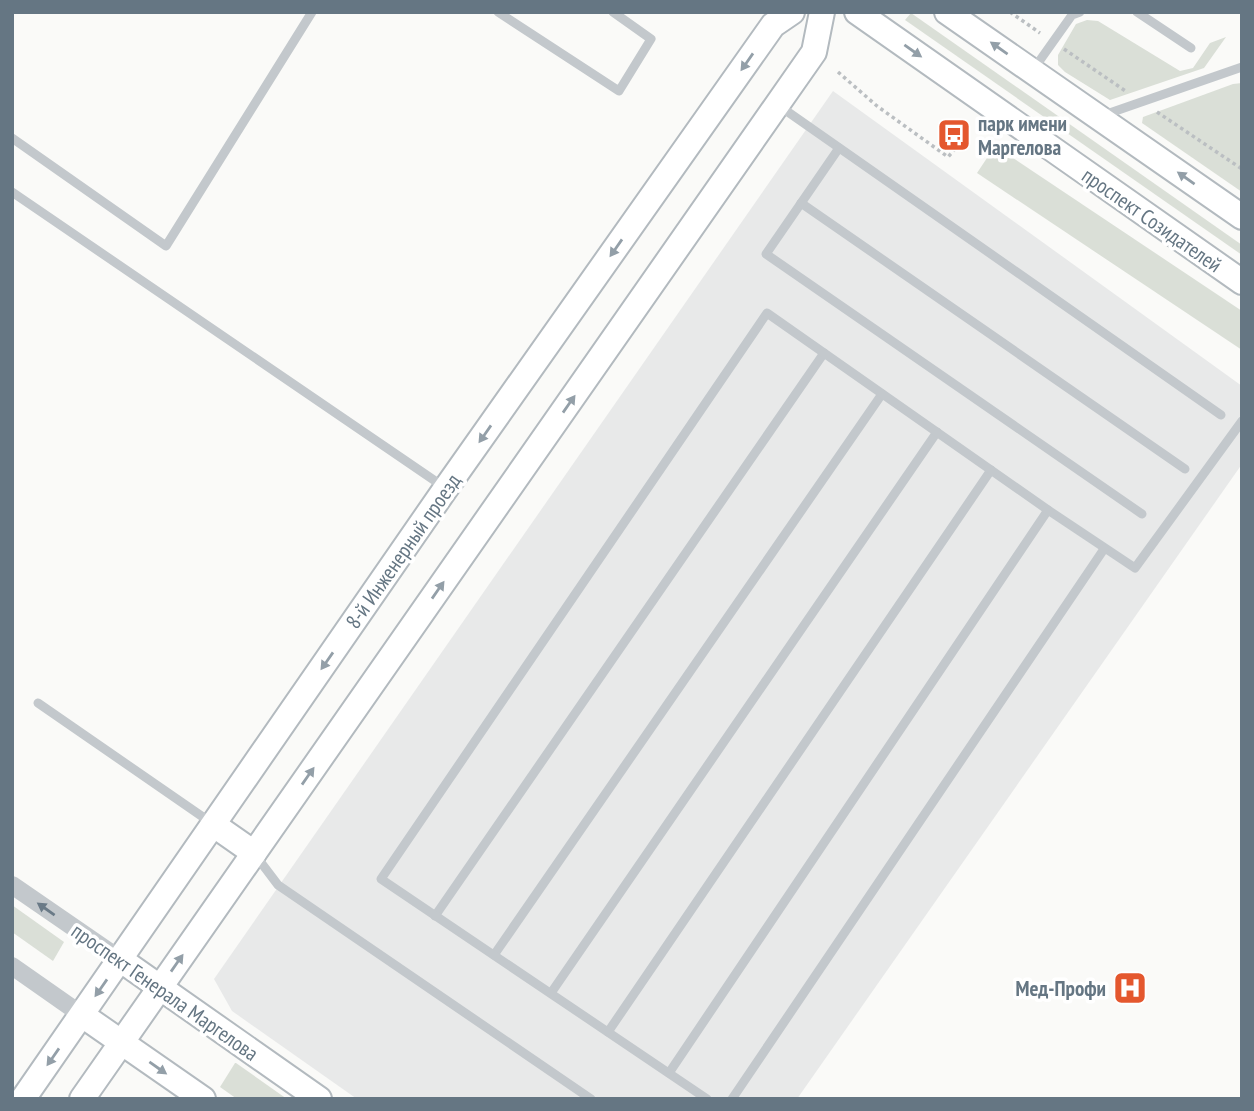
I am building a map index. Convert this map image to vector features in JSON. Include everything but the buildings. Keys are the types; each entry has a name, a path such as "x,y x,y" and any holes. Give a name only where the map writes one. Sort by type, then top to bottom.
{"street":[{"name":"8-й Инженерный проезд","path":"23,1099 446,488 773,25 792,12"},
{"path":"82,1099 778,105 814,52 822,12"},
{"name":"проспект Созидателей","path":"857,12 1242,282"},
{"path":"947,12 1242,217"},
{"path":"214,825 254,853"},
{"name":"проспект Генерала Маргелова","path":"12,885 319,1099"},
{"path":"12,966 203,1099"}],"lane":[{"path":"12,138 166,246 312,12"},
{"path":"498,12 619,91 651,39 612,12"},
{"path":"1032,72 1072,15 1080,12"},
{"path":"1137,12 1191,48"},
{"path":"1098,117 1242,67"},
{"path":"778,105 1221,415"},
{"path":"839,148 766,254 1142,514"},
{"path":"12,192 446,488"},
{"path":"801,203 1185,468"},
{"path":"708,1099 381,880 767,313 1135,568 1242,421"},
{"path":"435,916 824,353"},
{"path":"494,955 882,394"},
{"path":"551,993 937,432"},
{"path":"608,1032 991,470"},
{"path":"669,1073 1048,510"},
{"path":"732,1099 1104,549"},
{"path":"38,703 214,825"},
{"path":"254,853 278,885 591,1099"}],"path":[{"path":"838,72 877,106 948,157 962,141 954,135"}],"shaded area":[{"path":"911,13 1242,245 1242,255 905,20"},
{"path":"1087,20 1098,21 1180,71 1193,68 1210,43 1226,37 1204,68 1110,100 1058,65 1058,55 1076,24"},
{"path":"1242,83 1242,192 1142,123 1143,117"},
{"path":"833,91 1242,386 1242,464 797,1099 357,1099 232,1011 214,979"},
{"path":"995,146 1242,311 1242,350 977,173"},
{"path":"12,905 64,942 53,961 12,932"},
{"path":"235,1063 287,1099 237,1099 220,1087"}],"place":[{"name":"парк имени Маргелова","path":"954,135"},
{"name":"Мед-Профи","path":"1130,988"}]}
